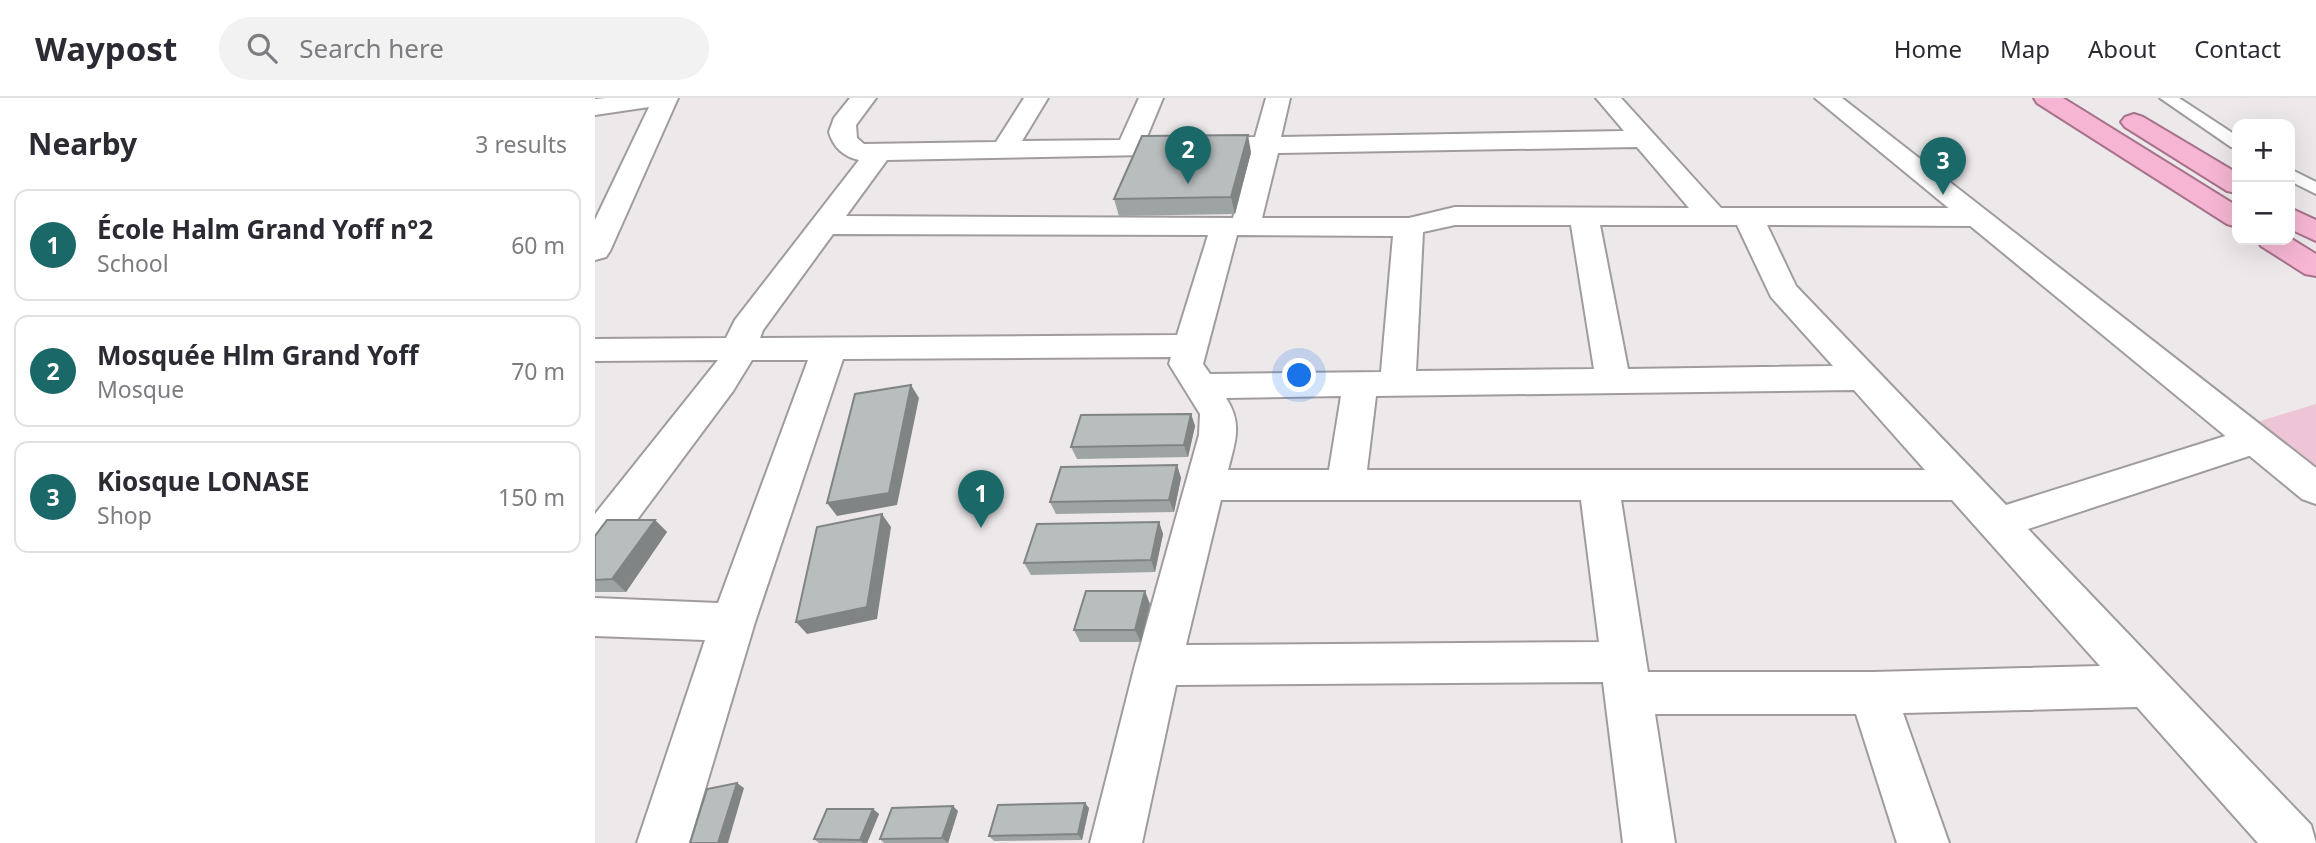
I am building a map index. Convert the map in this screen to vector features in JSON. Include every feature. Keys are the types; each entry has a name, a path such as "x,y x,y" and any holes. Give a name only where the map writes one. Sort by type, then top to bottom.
{"highway":[{"path":"2046,98 2232,215"},
{"path":"2118,113 2232,182"},
{"path":"2295,219 2316,232"},
{"path":"2280,245 2316,267"}],"street":[{"path":"595,107 660,98"},
{"path":"595,251 666,98"},
{"path":"864,98 849,113 843,125 843,138 848,146 857,152 1644,139"},
{"path":"1003,151 1036,98"},
{"path":"1130,146 1151,98"},
{"path":"1116,843 1203,485 1218,435 1218,414 1187,364 1191,346 1265,144 1278,98"},
{"path":"1608,98 1644,139 1731,217 1782,290 2293,843"},
{"path":"1827,98 2316,489"},
{"path":"595,544 721,383 733,365 747,328 821,225 878,153"},
{"path":"1584,215 1613,381"},
{"path":"821,225 1409,227 1455,216 1976,217"},
{"path":"1398,384 1409,227"},
{"path":"595,350 1191,346"},
{"path":"663,843 733,622 829,349"},
{"path":"1200,386 1864,378"},
{"path":"1346,485 1360,384"},
{"path":"1998,523 2254,440"},
{"path":"1203,485 1963,485"},
{"path":"1599,485 1649,843"},
{"path":"595,617 733,622"},
{"path":"1158,665 1626,678 1873,693 2148,686"},
{"path":"1873,693 1923,843"}],"lane":[{"path":"2168,98 2232,140"},
{"path":"2295,177 2316,190"}],"shaded area":[{"path":"2316,404 2316,467 2257,422"}],"building":[{"path":"1248,135 1231,197 1114,199 1142,136"},
{"path":"911,385 889,493 827,503 855,394"},
{"path":"1191,414 1184,445 1071,447 1081,415"},
{"path":"1177,465 1169,500 1050,502 1061,467"},
{"path":"882,514 867,607 796,622 817,527"},
{"path":"607,520 655,520 612,579 595,580 595,536"},
{"path":"1159,522 1151,560 1024,563 1037,524"},
{"path":"1086,591 1145,591 1135,630 1074,630"},
{"path":"737,783 718,843 690,843 707,789"},
{"path":"1085,803 1078,834 989,836 998,805"},
{"path":"953,806 942,838 880,839 892,808"},
{"path":"827,809 873,809 860,840 814,839"}],"place":[{"name":"Mosquée Hlm Grand Yoff","path":"1188,184"},
{"name":"Kiosque LONASE","path":"1943,195"},
{"name":"École Halm Grand Yoff n°2","path":"981,528"}]}
